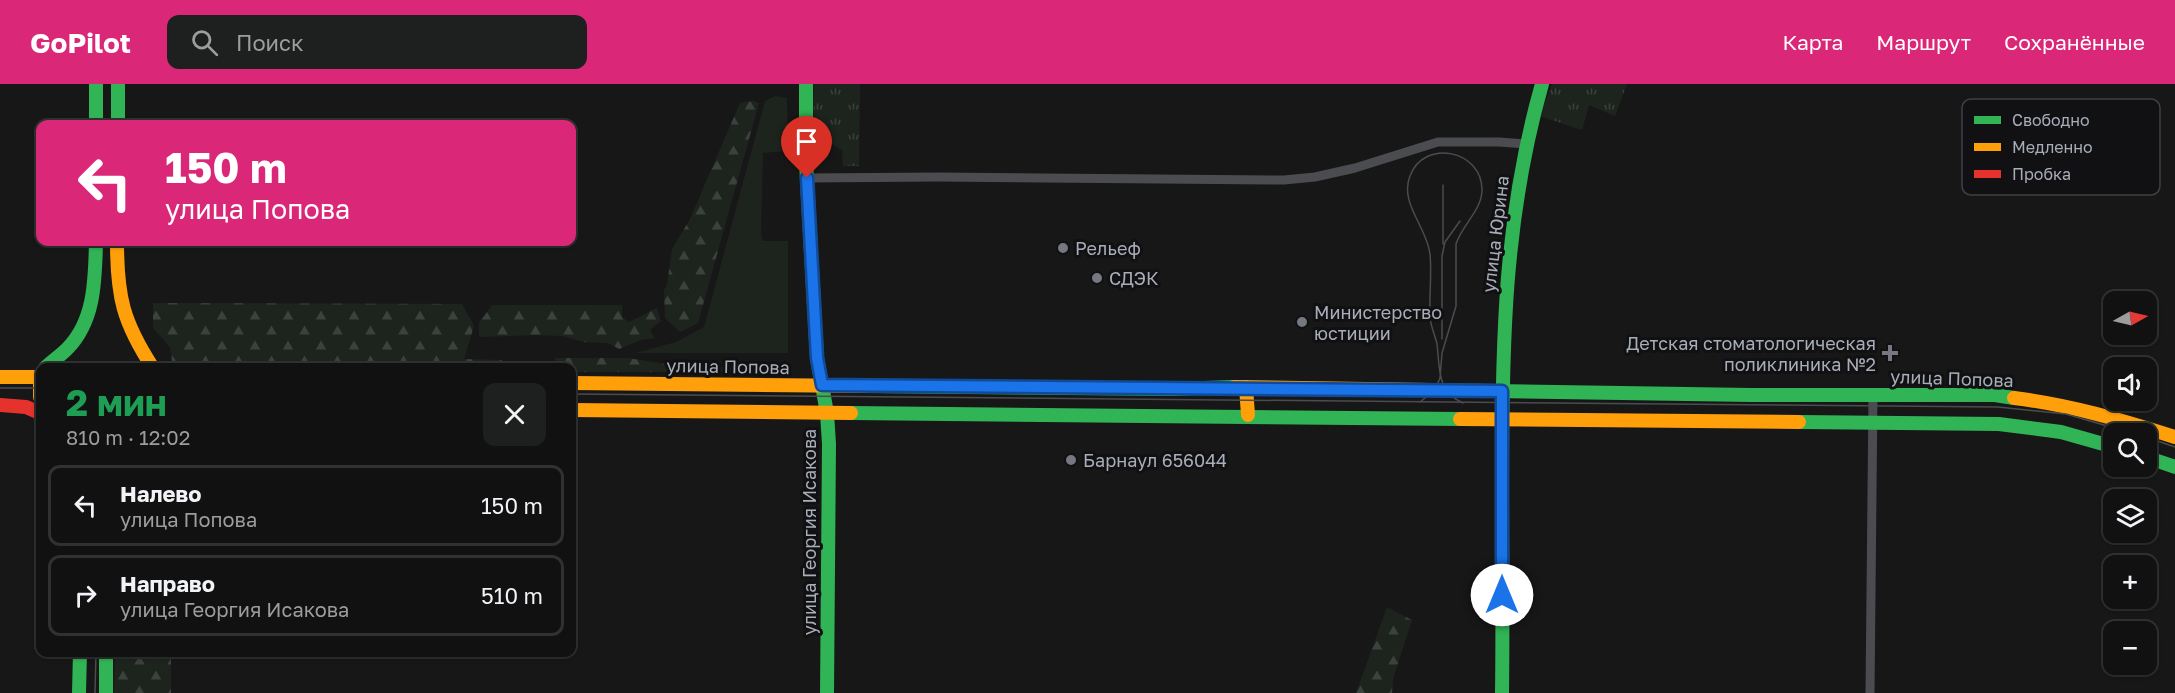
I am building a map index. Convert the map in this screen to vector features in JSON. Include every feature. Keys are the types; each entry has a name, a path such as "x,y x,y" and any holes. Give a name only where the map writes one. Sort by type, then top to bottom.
{"main road":[{"path":"96,84 96,120"},
{"path":"118,84 118,120"},
{"name":"улица Георгия Исакова","path":"806,84 807,178 817,358 827,412 830,450 826,693"},
{"name":"улица Юрина","path":"1502,418 1503,336 1508,267 1526,144 1542,84"},
{"path":"50,363 69,346 90,314 95,279 96,246"},
{"path":"117,246 120,305 135,340 150,363"},
{"path":"0,377 36,377"},
{"name":"улица Попова","path":"576,383 1164,389 1246,387 1751,395 1873,394 2020,398 2095,412 2175,437"},
{"path":"1246,387 1248,415"},
{"path":"0,405 26,407 36,411"},
{"path":"576,410 1999,424 2061,432 2103,444"},
{"path":"1502,418 1502,693"},
{"path":"2157,461 2175,467"},
{"path":"79,693 80,657"},
{"path":"106,657 106,693"}],"street":[{"path":"807,178 1284,180 1315,177 1355,168 1438,142 1526,144"},
{"path":"1870,693 1873,394"}],"green space":[{"path":"814,84 860,84 859,166 843,166 842,150 832,144 822,149 817,159 813,159"},
{"path":"1552,84 1627,84 1615,116 1589,105 1582,130 1540,116"},
{"path":"775,96 787,98 788,151 763,153 761,234 763,241 788,241 788,353 635,353 676,342 704,327 765,101"},
{"path":"753,101 759,103 698,323 680,332 665,318 664,290 667,285 672,249 690,219 740,103"},
{"path":"153,303 462,304 474,326 464,359 500,360 508,363 180,363 172,362 170,347 153,328"},
{"path":"492,305 622,305 622,317 629,322 657,308 661,321 650,330 655,338 641,340 619,349 608,343 584,342 563,336 479,337 479,323"},
{"path":"555,358 628,358 690,368 749,366 749,372 576,372 576,363 555,363"},
{"path":"1387,607 1412,620 1393,679 1392,693 1356,693"},
{"path":"115,657 171,657 171,693 114,693"}],"tram line":[{"path":"1420,402 1435,390 1440,378 1442,353 1456,306 1456,244 1475,212 1482,191 1480,177 1473,166 1463,158 1439,153 1417,164 1410,176 1408,196 1430,254 1430,318 1437,344 1439,370 1441,378 1448,392 1463,403"},
{"path":"1443,185 1443,244"},
{"path":"1442,339 1442,256 1445,242 1460,221"},
{"path":"0,388 36,388"},
{"path":"576,394 1998,407 2066,414 2103,425"},
{"path":"2157,441 2175,447"},
{"path":"95,693 96,657"}],"traffic: fast":[{"path":"96,84 96,120"},
{"path":"118,84 118,120"},
{"path":"806,84 806,163 817,358 827,413 829,444 827,693"},
{"path":"1502,693 1502,429 1508,280 1520,183 1529,134 1542,84"},
{"path":"51,363 67,349 83,326 92,299 96,246"},
{"path":"866,386 1173,389 1234,387"},
{"path":"1431,390 1751,395 1995,395 2014,398"},
{"path":"851,413 1460,419"},
{"path":"1799,422 1999,424 2061,432 2103,444"},
{"path":"2157,461 2175,467"},
{"path":"79,693 80,657"},
{"path":"106,657 106,693"}],"traffic: slow":[{"path":"117,246 120,294 128,322 150,363"},
{"path":"0,377 36,377"},
{"path":"576,383 866,386"},
{"path":"1234,387 1431,390"},
{"path":"1246,387 1248,415"},
{"path":"2014,398 2076,409 2175,437"},
{"path":"576,410 851,413"},
{"path":"1460,419 1799,422"}],"traffic: jam":[{"path":"0,405 26,407 36,411"}],"place":[{"name":"Рельеф","path":"1063,248"},
{"name":"СДЭК","path":"1097,278"},
{"name":"Министерство юстиции","path":"1302,322"},
{"name":"Детская стоматологическая поликлиника №2","path":"1890,353"},
{"name":"Барнаул 656044","path":"1071,460"}],"route":[{"path":"807,178 817,358 822,385 1502,391 1502,595"}]}
